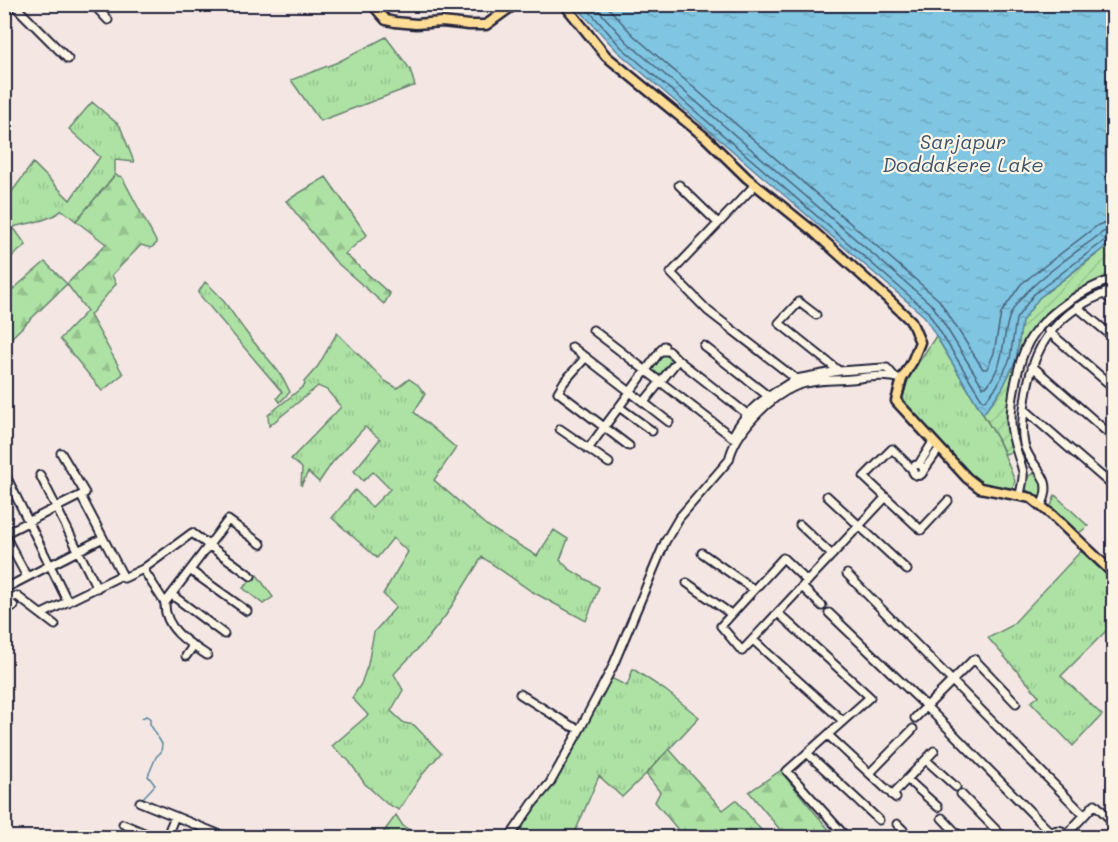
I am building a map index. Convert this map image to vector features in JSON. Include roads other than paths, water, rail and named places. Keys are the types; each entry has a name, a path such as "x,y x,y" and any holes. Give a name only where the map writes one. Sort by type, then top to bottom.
{"main road":[{"path":"372,4 386,20 416,24 442,22 469,26 486,25 514,4"},
{"path":"564,4 606,56 706,138 755,185 814,232 911,321 920,342 912,362 898,377 896,401 936,445 980,488 1020,495 1030,498 1041,506 1113,574"}],"street":[{"path":"13,4 68,59"},
{"path":"93,4 108,20"},
{"path":"679,185 718,223"},
{"path":"755,185 671,273 708,311 796,379"},
{"path":"1020,495 1023,474 1014,447 1011,423 1018,374 1029,340 1072,298 1098,283 1113,279"},
{"path":"1041,506 1045,499 1047,484 1024,445 1024,409 1032,366 1042,341 1077,307 1113,290"},
{"path":"1104,294 1113,303"},
{"path":"816,315 799,302 779,323 839,371"},
{"path":"1077,307 1113,338"},
{"path":"1042,326 1113,388"},
{"path":"593,330 732,437 758,402 796,379 839,371 887,368 898,377"},
{"path":"704,346 768,396"},
{"path":"572,347 669,422"},
{"path":"588,449 662,349 669,351 747,414"},
{"path":"585,357 558,392 629,446"},
{"path":"644,402 678,360"},
{"path":"1032,366 1113,438"},
{"path":"509,837 549,783 580,729 628,633 665,542 679,518 729,460 732,449 746,426 776,397 796,386 812,382 888,375 898,377"},
{"path":"619,407 652,431"},
{"path":"1024,409 1113,487"},
{"path":"560,429 609,463"},
{"path":"927,536 864,477 892,449 919,468 936,445"},
{"path":"27,577 5,534 86,493 62,453"},
{"path":"4,472 68,602"},
{"path":"40,475 96,588"},
{"path":"81,496 124,578 143,569 192,532 251,576"},
{"path":"827,496 907,570"},
{"path":"822,606 805,584 783,558 722,626 742,651 753,640 778,613 805,584 832,555 860,526 885,498"},
{"path":"921,530 948,501"},
{"path":"165,603 228,520 261,544"},
{"path":"800,525 832,555"},
{"path":"4,589 103,538"},
{"path":"702,553 753,589"},
{"path":"143,569 165,603 165,609 178,636 207,655"},
{"path":"190,571 247,611"},
{"path":"848,574 1084,815"},
{"path":"42,614 122,575"},
{"path":"687,583 731,614"},
{"path":"172,595 224,634"},
{"path":"5,598 17,596 56,625"},
{"path":"5,598 14,606"},
{"path":"778,613 870,697 787,771 847,837"},
{"path":"829,613 927,706 1050,835 1059,830 1066,836 1095,804 1113,823"},
{"path":"753,640 843,721"},
{"path":"186,656 193,646"},
{"path":"915,718 974,659 1016,703"},
{"path":"520,694 571,726 580,729"},
{"path":"870,773 913,729"},
{"path":"828,735 894,797 907,779 934,752"},
{"path":"807,753 879,820"},
{"path":"926,760 956,787"},
{"path":"907,779 938,807"},
{"path":"961,794 1004,837"},
{"path":"140,802 228,837"},
{"path":"166,837 175,816"},
{"path":"942,818 961,837"},
{"path":"123,824 156,837"},
{"path":"897,824 910,837"}],"water":[{"name":"Sarjapur Doddakere Lake","path":"575,5 1113,5 1113,241 1039,298 1022,321 1016,360 1002,389 983,414 924,316 617,51"}],"waterway":[{"path":"142,718 146,716 150,718 150,724 162,744 161,752 156,757 148,776 155,785 142,799"},
{"path":"165,809 179,814"}]}
